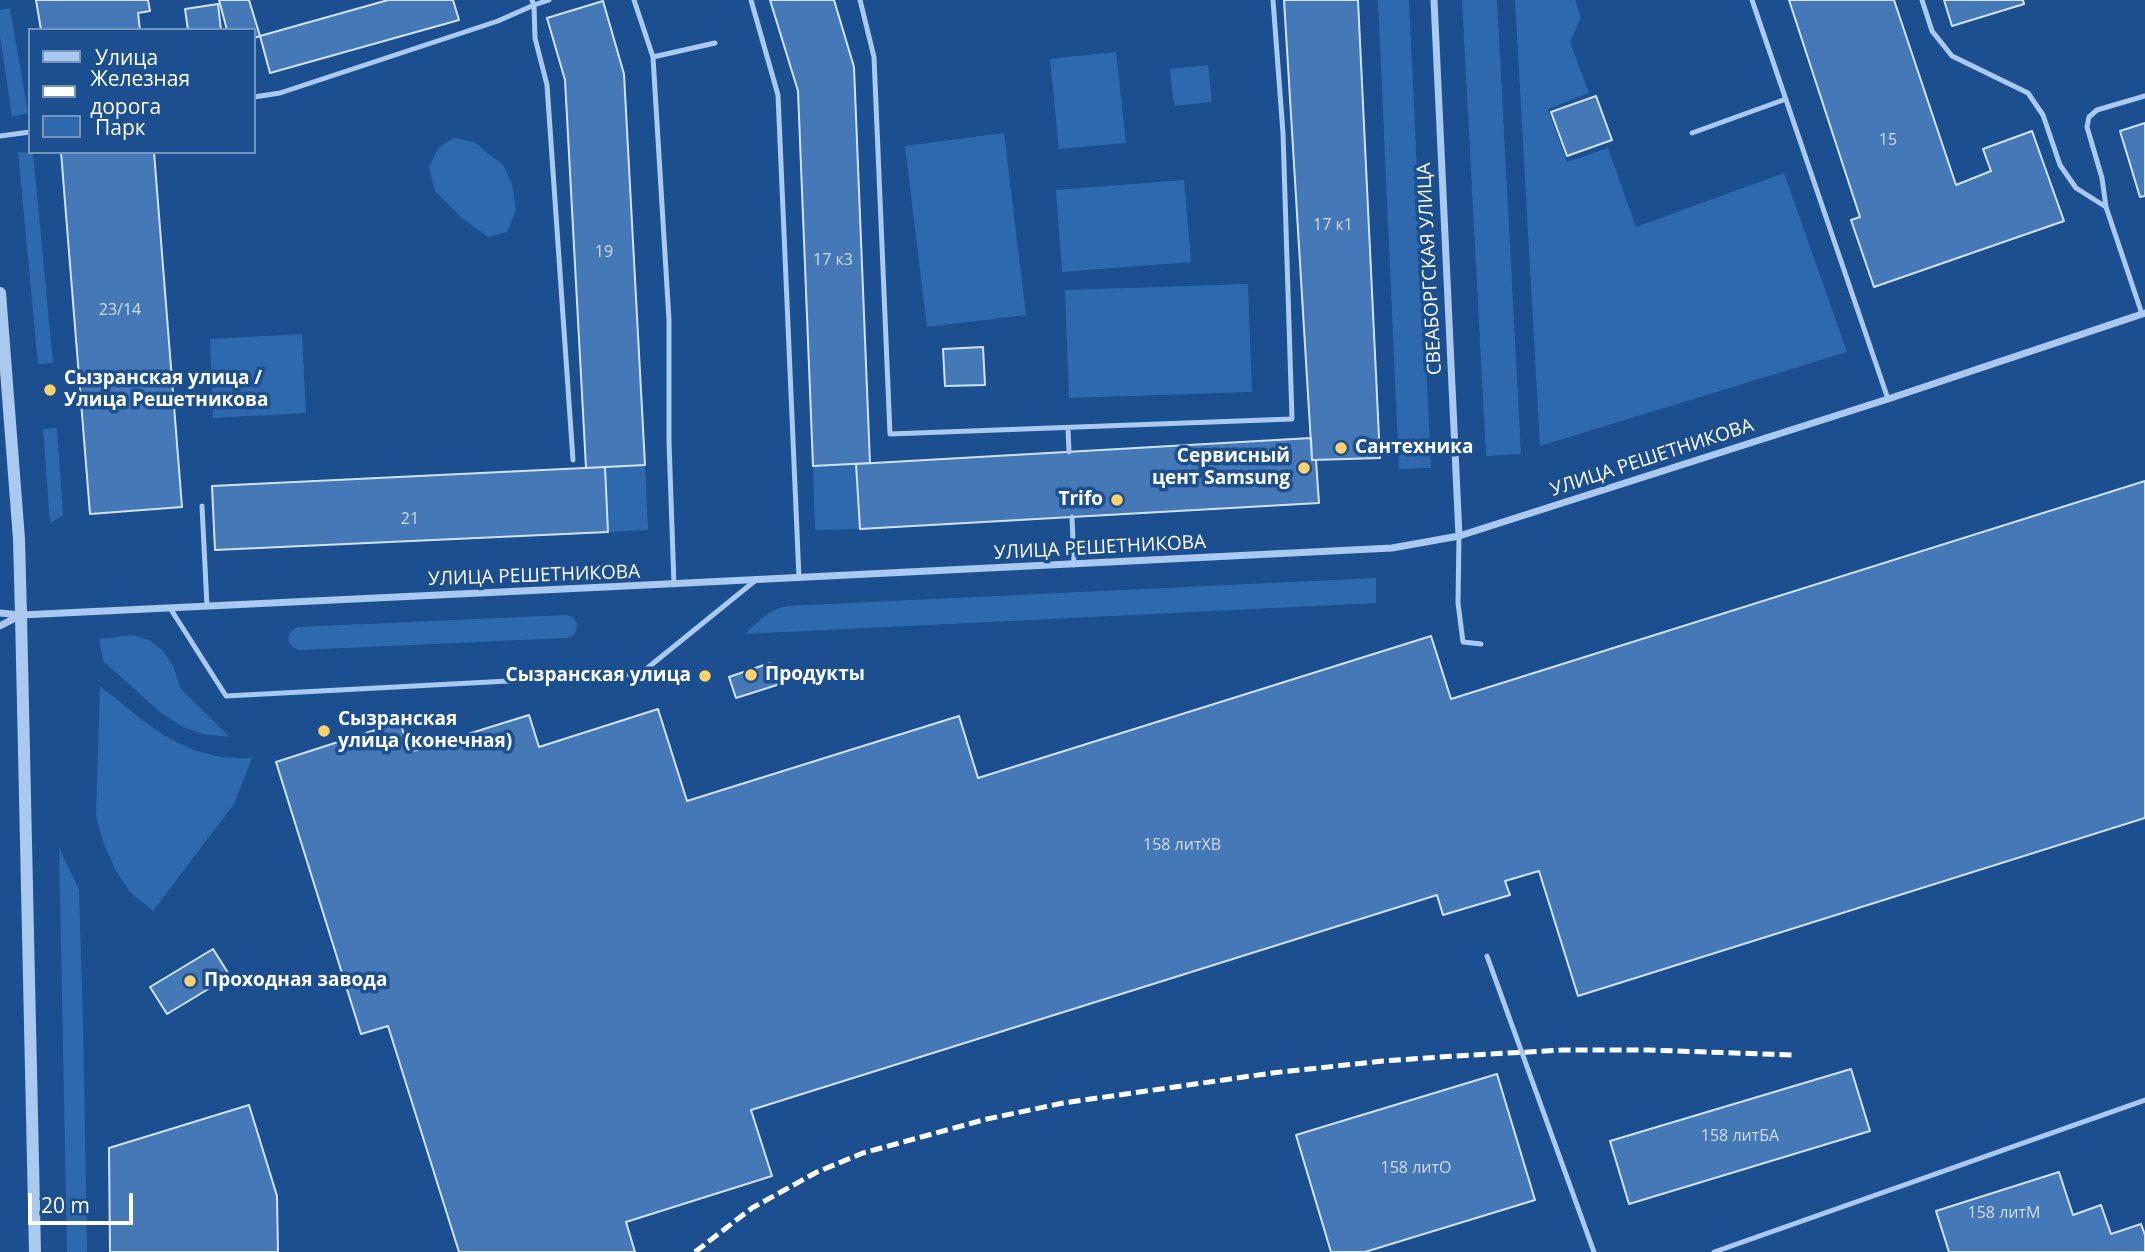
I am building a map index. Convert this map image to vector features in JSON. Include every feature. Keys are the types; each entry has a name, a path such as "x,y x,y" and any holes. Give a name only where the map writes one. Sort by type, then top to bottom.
{"street":[{"name":"СВЕАБОРГСКАЯ УЛИЦА","path":"1434,0 1459,536"},
{"path":"0,293 22,615 35,1252"},
{"name":"УЛИЦА РЕШЕТНИКОВА","path":"0,614 674,585 1392,548 1459,536 1888,399 2143,314"},
{"name":"УЛИЦА РЕШЕТНИКОВА","path":"0,626 22,615"}],"lane":[{"path":"256,97 280,93 359,68 498,21 533,3 549,0"},
{"path":"634,0 653,57 669,320 669,455 674,585"},
{"path":"751,0 778,95 799,578"},
{"path":"860,0 874,57 890,434 1292,419 1283,133 1273,0"},
{"path":"1752,0 1888,399"},
{"path":"1922,0 1932,31 1952,56 2028,93 2043,115 2060,165 2076,188 2106,206"},
{"path":"533,3 534,38 547,85 573,460"},
{"path":"653,57 715,43"},
{"path":"2143,314 2106,206 2102,178 2087,127 2089,117 2097,110 2145,96"},
{"path":"1692,133 1786,99"},
{"path":"0,136 28,132"},
{"path":"1068,428 1069,452"},
{"path":"202,506 207,606"},
{"path":"1072,517 1074,565"},
{"path":"1459,536 1458,603 1463,642 1481,644"},
{"path":"170,608 226,696 640,674 756,580"},
{"path":"1487,956 1594,1252"},
{"path":"1714,1252 2145,1100"}],"green space":[{"path":"1378,0 1409,0 1431,468 1399,469"},
{"path":"1462,0 1497,0 1521,454 1486,456"},
{"path":"1515,0 1575,0 1581,18 1570,42 1589,93 1548,109 1567,162 1608,148 1636,227 1784,173 1847,352 1540,446"},
{"path":"10,8 28,113 12,117 0,35 0,10"},
{"path":"1116,52 1126,143 1059,149 1050,59"},
{"path":"1208,65 1212,102 1174,106 1170,69"},
{"path":"1004,133 1026,315 927,327 905,146"},
{"path":"454,138 474,142 503,165 512,184 516,210 507,232 488,237 462,218 435,191 429,167 439,147"},
{"path":"18,152 33,154 53,363 38,364"},
{"path":"1184,180 1191,262 1062,272 1056,190"},
{"path":"1248,284 1252,392 1069,398 1065,290"},
{"path":"302,334 306,413 213,418 210,339"},
{"path":"57,428 63,515 50,523 43,429"},
{"path":"856,464 860,529 815,530 813,466"},
{"path":"645,465 648,530 608,532 605,467"},
{"path":"1376,578 1376,603 745,634 769,613 787,606"},
{"path":"566,615 577,623 575,633 567,638 300,650 292,646 288,639 298,627"},
{"path":"132,635 151,641 164,652 173,666 181,689 230,737 203,734 183,727 161,713 103,661 99,639"},
{"path":"100,686 152,727 187,747 206,754 252,758 234,804 153,911 130,892 116,871 103,842 96,816"},
{"path":"59,847 79,890 87,1252 67,1252"}],"building":[{"path":"36,0 148,0 150,11 138,13 140,28 41,28"},
{"path":"219,0 249,0 260,36 256,37 256,28 226,28"},
{"path":"388,0 453,0 459,20 270,73 260,36"},
{"path":"770,0 834,0 854,67 870,463 813,466 798,91"},
{"path":"1284,0 1358,0 1380,458 1312,460"},
{"path":"1789,0 1894,0 1956,185 1991,171 1983,149 2032,131 2064,221 1874,287 1851,220 1860,217"},
{"path":"1944,0 2023,0 2024,4 1952,26"},
{"path":"603,1 624,74 645,465 586,468 565,80 547,18"},
{"path":"218,4 221,28 188,28 185,9"},
{"path":"1596,96 1612,140 1567,156 1551,112"},
{"path":"2145,123 2145,196 2140,197 2120,131"},
{"path":"61,154 154,154 182,507 90,514"},
{"path":"983,347 985,385 945,386 943,349"},
{"path":"1311,438 1312,460 1316,460 1319,503 860,529 856,464"},
{"path":"605,467 608,532 215,550 212,486"},
{"path":"2145,481 2145,818 1578,996 1539,871 1505,881 1510,895 1443,915 1437,895 751,1110 772,1176 626,1222 635,1252 459,1252 388,1026 361,1034 276,762 400,722 410,752 529,715 539,747 658,709 687,801 959,716 978,778 1431,636 1451,699"},
{"path":"770,663 777,685 736,698 729,677"},
{"name":"Проходная завода","path":"213,949 230,976 167,1014 150,987"},
{"path":"1851,1069 1870,1131 1629,1204 1610,1141"},
{"path":"1497,1074 1535,1200 1365,1252 1331,1252 1296,1135"},
{"path":"249,1105 277,1196 278,1252 110,1252 109,1148"},
{"path":"2059,1172 2073,1215 2101,1205 2111,1234 2141,1224 2145,1235 2145,1252 1949,1252 1936,1211"}],"railway":[{"path":"695,1252 752,1208 817,1172 863,1153 987,1119 1063,1103 1272,1073 1455,1056 1563,1050 1795,1055"}],"place":[{"name":"Сызранская улица / Улица Решетникова","path":"50,390"},
{"name":"Сантехника","path":"1341,448"},
{"name":"Сервисный цент Samsung","path":"1304,468"},
{"name":"Trifo","path":"1117,500"},
{"name":"Продукты","path":"751,675"},
{"name":"Сызранская улица","path":"705,676"},
{"name":"Сызранская улица (конечная)","path":"324,731"},
{"name":"Проходная завода","path":"190,981"}]}
